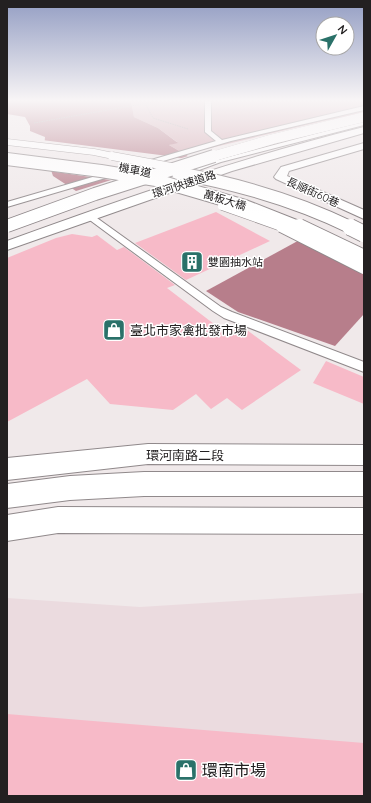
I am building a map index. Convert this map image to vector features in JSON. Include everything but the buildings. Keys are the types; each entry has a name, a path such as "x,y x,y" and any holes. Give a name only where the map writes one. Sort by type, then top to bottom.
{"main road":[{"name":"環河快速道路","path":"7,227 111,188 210,157 281,138"},
{"name":"環河快速道路","path":"7,246 90,216 168,184 334,138"},
{"name":"長順街60巷","path":"364,146 284,169 280,177 364,215"},
{"name":"萬板大橋","path":"7,147 89,156 224,182 276,198 337,220 364,234"},
{"name":"萬板大橋","path":"7,159 101,171 156,180 238,204 293,224 364,258"},
{"name":"環河南路二段","path":"7,469 148,454 364,455"},
{"path":"7,496 70,488 144,484 364,484"},
{"path":"7,528 58,520 364,521"}],"lane":[{"path":"216,138 220,142"},
{"path":"7,205 192,149 233,138"},
{"path":"168,184 218,161 305,138"},
{"name":"機車道","path":"7,142 94,152 231,179 277,192 343,217 364,228"},
{"name":"機車道","path":"7,162 84,172 152,184 239,211 276,225 364,269"},
{"path":"90,216 217,309 228,315 364,367"}],"shaded area":[{"path":"45,138 172,138 178,143 169,145 188,156 76,191 53,176 44,149"},
{"path":"172,138 250,138 185,154 169,145 177,142"},
{"path":"305,237 364,268 364,314 335,346 238,312 206,291"},
{"name":"環南市場","path":"364,593 364,796 7,796 7,598 140,607"}],"pier":[{"path":"42,140 185,159 117,181 50,171 42,149"}],"place":[{"name":"雙園抽水站","path":"192,262"},
{"name":"臺北市家禽批發市場","path":"114,330"},
{"name":"環南市場","path":"186,770"}]}
